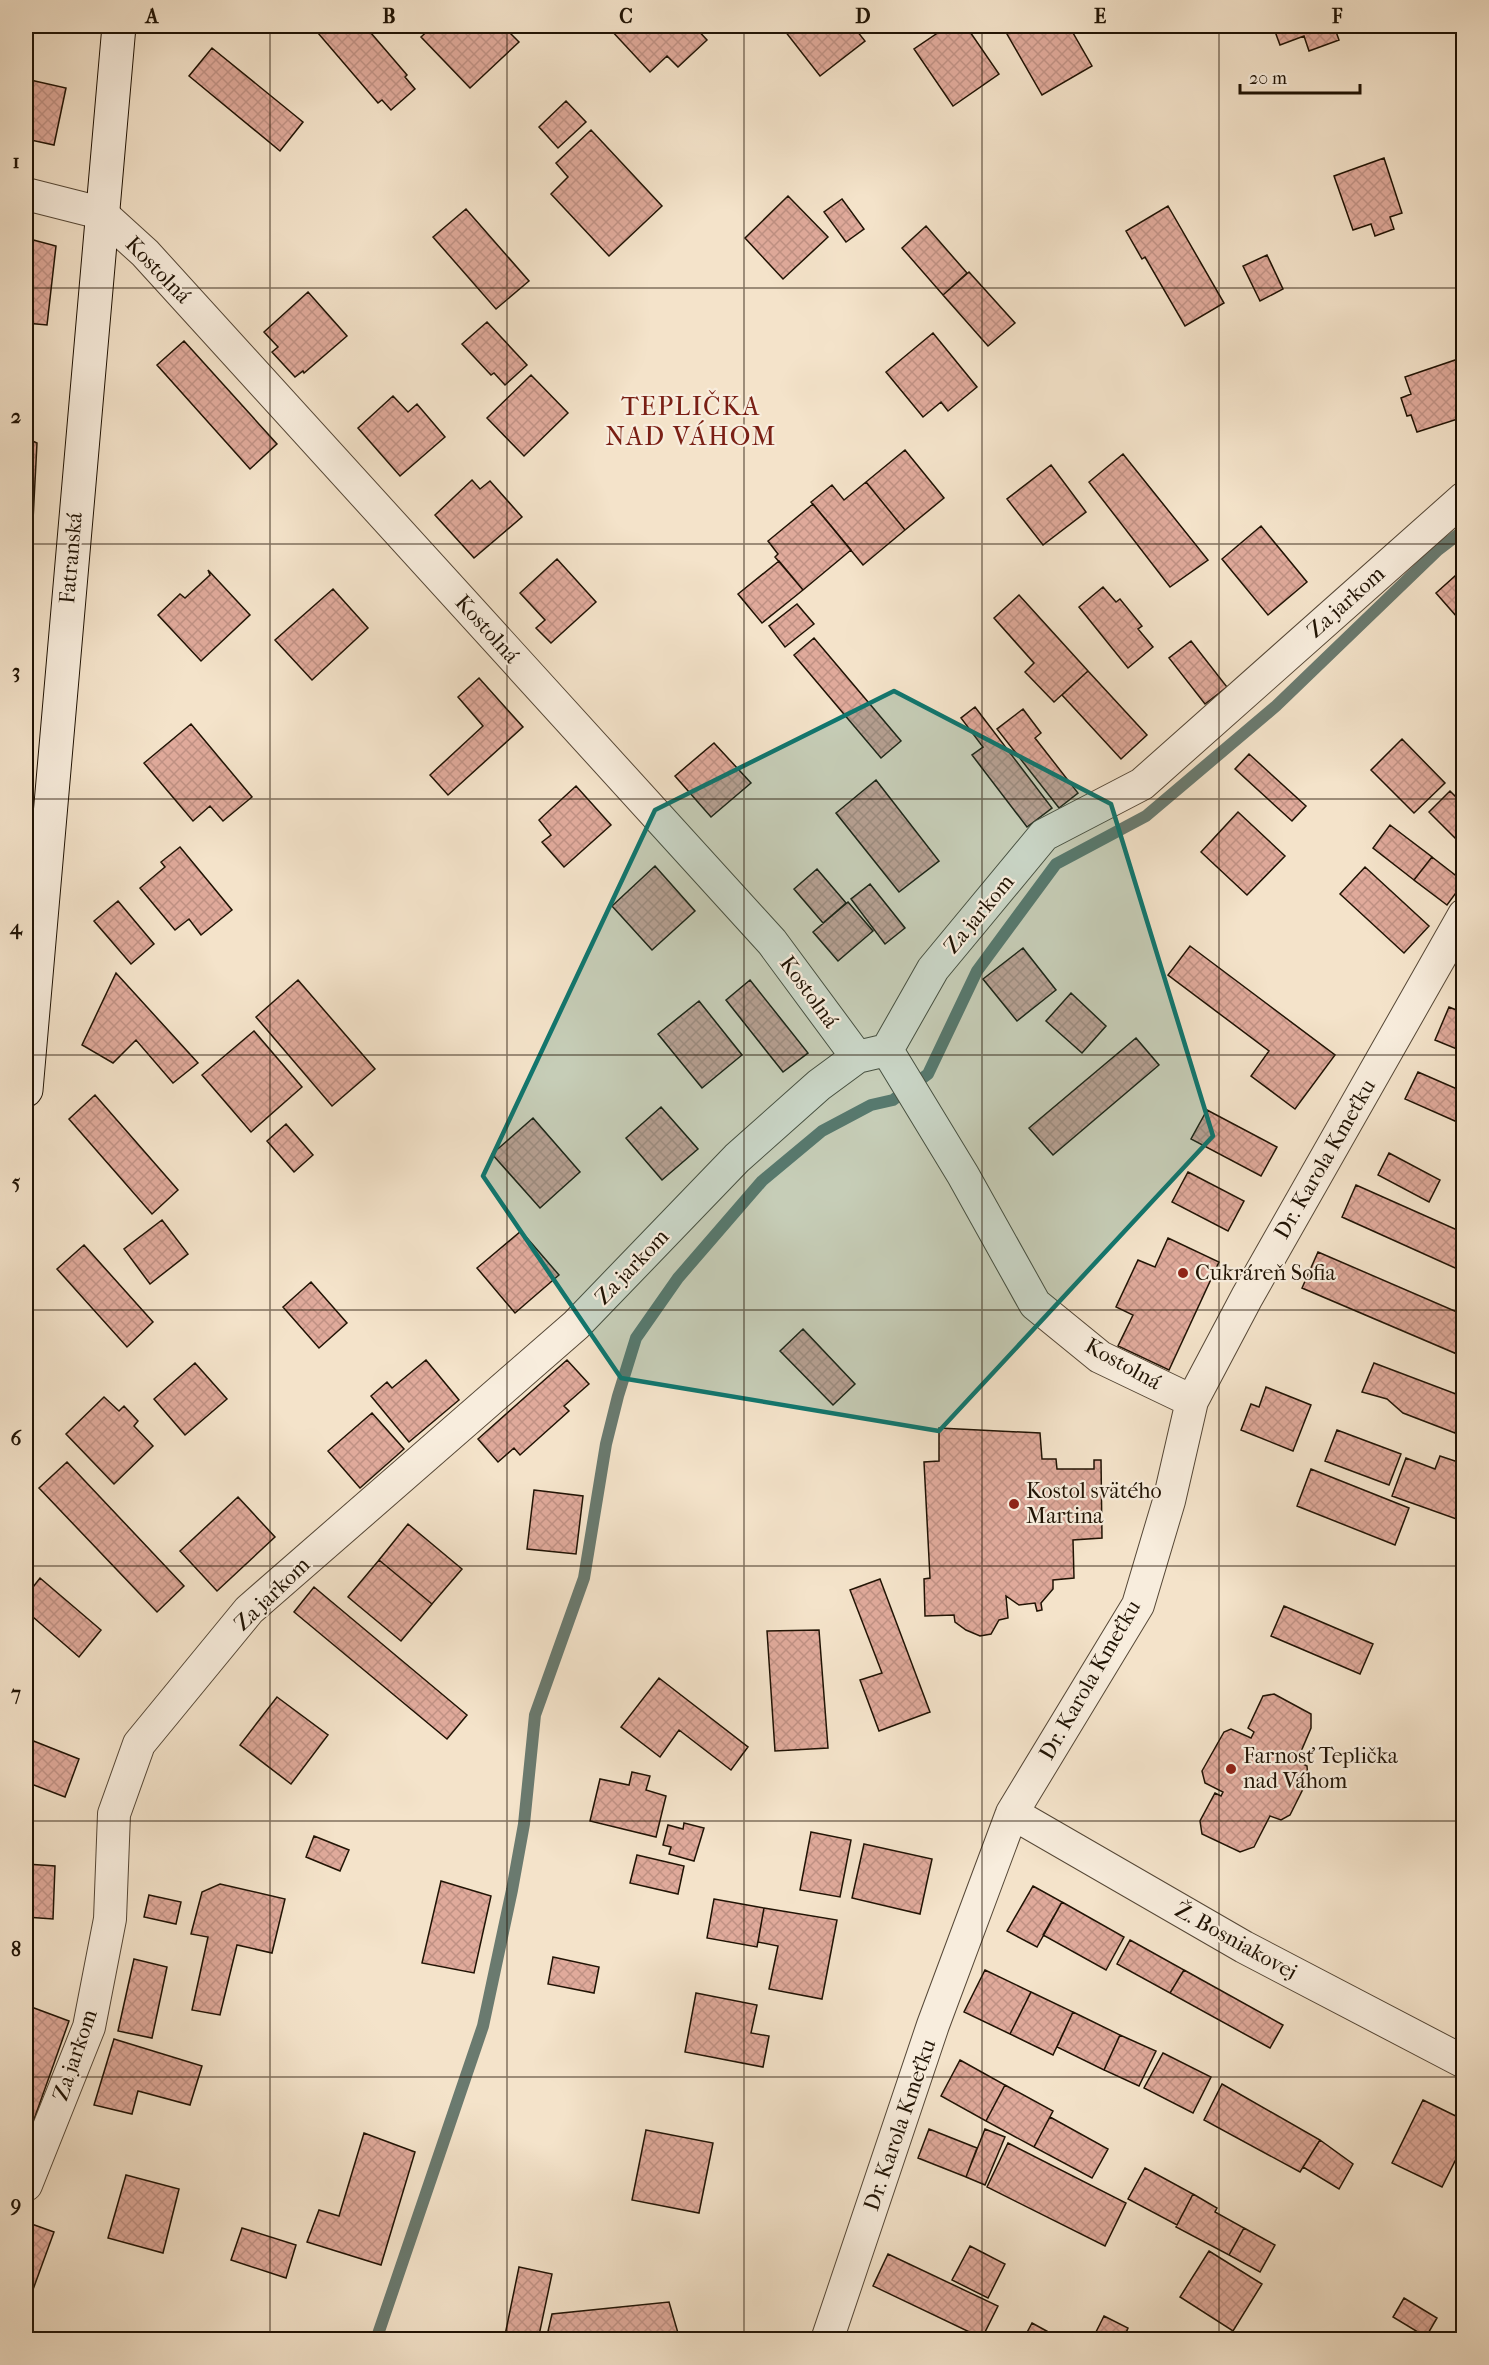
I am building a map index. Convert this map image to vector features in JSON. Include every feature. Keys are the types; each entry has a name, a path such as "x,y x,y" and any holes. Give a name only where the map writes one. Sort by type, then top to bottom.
{"main road":[{"name":"Fatranská","path":"26,1090 119,26"}],"street":[{"path":"26,194 101,213"},
{"name":"Kostolná","path":"101,213 153,261 772,942 857,1057"},
{"name":"Za jarkom","path":"26,2185 89,2027 110,1919 114,1814 139,1744 249,1610 576,1325 737,1158 819,1085 857,1057 887,1050 933,969 1044,835 1142,784 1464,498"},
{"name":"Dr. Karola Kmeťku","path":"827,2340 933,2025 964,1947 1011,1813 1138,1605 1170,1501 1192,1401 1247,1297 1464,915"},
{"name":"Kostolná","path":"887,1050 963,1175 1035,1305 1100,1357 1192,1401"},
{"name":"Ž. Bosniakovej","path":"1011,1813 1244,1947 1464,2062"}],"highlighted area":[{"path":"894,691 1111,804 1213,1136 939,1431 621,1378 483,1176 655,810"}],"building":[{"path":"312,26 365,26 407,75 405,77 415,89 391,110 382,100 378,103"},
{"path":"433,26 503,26 519,42 470,88 421,37"},
{"path":"613,26 694,26 707,40 678,67 667,56 650,72 610,29"},
{"path":"781,26 853,26 865,41 820,76"},
{"path":"948,26 966,26 999,74 953,106 914,49"},
{"path":"1023,26 1069,26 1092,66 1042,95 1007,34"},
{"path":"1273,26 1334,26 1339,40 1309,51 1304,36 1280,45"},
{"path":"212,48 303,122 280,151 189,76"},
{"path":"26,79 66,88 54,145 26,139"},
{"path":"566,101 586,122 558,148 539,127"},
{"path":"591,130 662,206 609,256 551,194 568,177 556,163"},
{"path":"1384,158 1402,213 1390,217 1394,229 1375,236 1371,224 1353,230 1334,176"},
{"path":"788,196 828,237 783,279 745,238"},
{"path":"842,199 864,229 846,242 824,212"},
{"path":"1168,206 1224,303 1185,326 1145,257 1142,259 1126,231"},
{"path":"466,209 529,281 496,309 433,237"},
{"path":"926,226 967,273 943,295 902,248"},
{"path":"26,238 56,246 47,325 26,323"},
{"path":"1267,255 1283,289 1260,301 1243,266"},
{"path":"969,272 1015,323 988,346 943,295"},
{"path":"308,292 347,336 304,373 303,371 295,377 272,352 278,347 264,332"},
{"path":"487,322 527,365 505,385 494,373 491,375 462,344"},
{"path":"933,333 977,387 948,411 941,402 923,417 886,372"},
{"path":"184,341 277,444 250,469 157,365"},
{"path":"1461,358 1464,364 1464,417 1417,432 1411,415 1407,416 1401,398 1411,394 1405,377"},
{"path":"531,375 568,413 524,456 487,418"},
{"path":"393,396 408,412 417,404 445,437 400,476 358,428"},
{"path":"26,438 37,443 33,520 26,517"},
{"path":"905,450 944,498 905,530 866,482"},
{"path":"1123,454 1208,560 1170,587 1089,482"},
{"path":"1051,465 1086,512 1043,545 1007,499"},
{"path":"472,480 480,489 490,481 522,517 474,558 435,515"},
{"path":"866,482 905,530 863,565 811,502 832,485 844,500"},
{"path":"813,504 851,550 803,590 775,557 778,554 768,541"},
{"path":"1261,526 1307,582 1268,615 1222,559"},
{"path":"557,559 596,602 551,643 536,628 545,620 520,593"},
{"path":"779,561 803,590 762,623 738,594"},
{"path":"1464,568 1464,625 1436,593"},
{"path":"208,570 250,615 201,661 158,615 180,594 185,598 210,575"},
{"path":"1103,587 1116,602 1120,599 1142,626 1138,629 1153,647 1128,668 1079,607"},
{"path":"333,589 368,628 312,680 275,640"},
{"path":"1019,595 1088,671 1054,702 1025,672 1034,663 994,618"},
{"path":"797,604 814,624 785,647 769,626"},
{"path":"814,638 901,741 881,758 794,655"},
{"path":"1191,641 1227,687 1205,704 1169,658"},
{"path":"1088,671 1147,735 1121,759 1062,695"},
{"path":"479,678 523,727 448,795 430,775 483,726 458,697"},
{"path":"975,707 1052,808 1027,827 972,755 983,747 961,718"},
{"path":"1023,709 1041,733 1035,738 1078,793 1059,808 997,729"},
{"path":"191,724 252,797 223,821 210,806 193,821 144,763"},
{"path":"1402,739 1445,783 1414,813 1371,770"},
{"path":"714,743 751,783 711,817 675,776"},
{"path":"1249,754 1306,806 1292,821 1235,769"},
{"path":"876,780 939,861 899,892 836,813"},
{"path":"576,786 611,825 564,867 542,842 551,835 539,820"},
{"path":"1450,791 1464,805 1464,847 1429,812"},
{"path":"1238,812 1285,856 1247,895 1201,852"},
{"path":"1390,825 1432,857 1414,880 1373,848"},
{"path":"180,847 232,910 201,935 189,919 175,930 140,888 165,867 161,862"},
{"path":"1432,857 1464,882 1447,905 1414,880"},
{"path":"655,866 695,911 652,950 612,906"},
{"path":"1365,867 1429,926 1404,953 1340,894"},
{"path":"817,869 846,903 823,923 794,889"},
{"path":"870,884 905,928 885,944 851,899"},
{"path":"118,901 154,944 131,964 94,921"},
{"path":"848,902 873,931 838,961 813,932"},
{"path":"1190,946 1335,1055 1295,1109 1251,1076 1269,1051 1168,975"},
{"path":"1023,948 1056,990 1017,1021 983,979"},
{"path":"116,973 198,1063 173,1083 136,1040 113,1063 82,1045"},
{"path":"298,980 375,1069 332,1106 256,1017"},
{"path":"750,980 808,1053 783,1072 726,1000"},
{"path":"1071,993 1106,1026 1082,1053 1046,1021"},
{"path":"699,1001 742,1055 702,1088 658,1034"},
{"path":"1449,1007 1464,1013 1464,1052 1435,1040"},
{"path":"254,1031 302,1087 251,1132 202,1075"},
{"path":"1136,1038 1159,1065 1053,1155 1029,1128"},
{"path":"1418,1072 1464,1092 1464,1125 1405,1099"},
{"path":"95,1095 178,1190 152,1214 69,1119"},
{"path":"661,1107 698,1149 662,1180 626,1138"},
{"path":"1207,1110 1277,1147 1261,1176 1191,1139"},
{"path":"533,1118 580,1172 540,1208 492,1154"},
{"path":"286,1124 313,1155 294,1172 267,1141"},
{"path":"1389,1153 1440,1180 1429,1202 1378,1175"},
{"path":"1188,1172 1244,1201 1228,1231 1172,1202"},
{"path":"1356,1185 1464,1233 1464,1272 1342,1217"},
{"path":"162,1220 188,1254 150,1284 124,1249"},
{"path":"521,1231 559,1275 515,1313 477,1268"},
{"path":"1168,1238 1219,1262 1169,1370 1118,1346 1133,1315 1116,1307 1138,1260 1155,1267"},
{"path":"84,1245 153,1322 127,1347 57,1269"},
{"path":"1318,1252 1464,1315 1464,1357 1302,1288"},
{"path":"311,1282 347,1323 319,1348 283,1307"},
{"path":"803,1329 855,1384 833,1405 780,1351"},
{"path":"426,1360 459,1400 409,1442 371,1396 387,1382 392,1388"},
{"path":"567,1360 589,1384 564,1406 569,1411 520,1455 514,1448 498,1462 478,1439"},
{"path":"195,1363 227,1399 185,1435 154,1399"},
{"path":"1374,1363 1464,1397 1464,1411 1455,1433 1403,1413 1387,1399 1362,1392"},
{"path":"1266,1387 1311,1405 1293,1451 1241,1430 1251,1404 1259,1407"},
{"path":"104,1397 119,1411 124,1406 138,1421 134,1426 153,1446 114,1484 66,1434"},
{"path":"372,1413 404,1449 360,1488 328,1451"},
{"name":"Kostol svätého Martina","path":"939,1428 1040,1433 1042,1459 1056,1459 1057,1469 1094,1469 1094,1460 1101,1460 1102,1538 1073,1540 1074,1578 1053,1580 1053,1589 1041,1603 1042,1610 1037,1611 1035,1603 1019,1605 1006,1596 1008,1618 999,1620 991,1634 980,1636 966,1630 955,1622 954,1615 925,1616 924,1579 930,1578 924,1462 939,1461"},
{"path":"1337,1430 1401,1454 1389,1485 1325,1461"},
{"path":"1440,1456 1464,1464 1462,1521 1392,1496 1406,1458 1435,1469"},
{"path":"67,1462 184,1586 157,1612 39,1488"},
{"path":"1311,1469 1409,1508 1395,1545 1297,1506"},
{"path":"534,1490 583,1496 576,1554 527,1549"},
{"path":"238,1497 275,1537 217,1591 180,1551"},
{"path":"408,1524 462,1569 432,1604 379,1560"},
{"path":"379,1560 432,1604 401,1641 348,1597"},
{"path":"40,1578 101,1630 79,1657 26,1611 26,1596"},
{"path":"880,1579 930,1712 879,1731 860,1680 882,1673 850,1590"},
{"path":"314,1587 467,1715 447,1739 294,1612"},
{"path":"1284,1606 1373,1644 1360,1674 1271,1636"},
{"path":"819,1630 828,1748 775,1751 767,1631"},
{"path":"659,1678 748,1747 731,1770 679,1730 660,1757 621,1727"},
{"path":"1274,1694 1311,1714 1311,1728 1297,1761 1307,1766 1308,1779 1290,1815 1281,1820 1270,1816 1254,1847 1240,1852 1202,1834 1200,1821 1215,1793 1221,1796 1223,1792 1205,1783 1202,1771 1224,1732 1231,1729 1251,1738 1254,1732 1248,1728 1263,1696"},
{"path":"277,1697 328,1735 291,1784 240,1745"},
{"path":"26,1738 79,1759 65,1797 26,1782"},
{"path":"632,1772 650,1776 646,1790 666,1796 656,1837 590,1821 600,1779 629,1785"},
{"path":"684,1823 704,1828 694,1861 669,1854 671,1847 663,1845 668,1825 683,1829"},
{"path":"811,1832 851,1840 840,1897 800,1890"},
{"path":"314,1836 349,1850 340,1871 306,1857"},
{"path":"864,1844 932,1859 920,1914 852,1898"},
{"path":"637,1855 684,1866 678,1894 630,1883"},
{"path":"26,1864 55,1866 53,1919 26,1917"},
{"path":"441,1881 491,1896 474,1973 422,1963"},
{"path":"220,1884 285,1899 272,1953 237,1945 220,2015 192,2010 208,1937 191,1934 202,1892"},
{"path":"1033,1886 1062,1902 1037,1947 1007,1931"},
{"path":"149,1895 181,1902 176,1924 144,1917"},
{"path":"714,1899 764,1908 757,1947 707,1938"},
{"path":"1062,1902 1124,1937 1106,1970 1043,1935"},
{"path":"764,1908 837,1920 822,1999 769,1989 778,1946 758,1942"},
{"path":"1130,1940 1184,1970 1170,1993 1117,1964"},
{"path":"553,1957 599,1967 594,1993 548,1984"},
{"path":"134,1959 167,1967 152,2038 118,2031"},
{"path":"985,1970 1031,1992 1010,2034 964,2012"},
{"path":"1184,1970 1283,2025 1270,2048 1170,1993"},
{"path":"1031,1992 1073,2012 1053,2055 1010,2034"},
{"path":"696,1993 757,2005 751,2033 769,2036 763,2067 685,2052"},
{"path":"26,2005 69,2021 26,2142"},
{"path":"1073,2012 1120,2035 1104,2070 1057,2047"},
{"path":"1120,2035 1156,2051 1139,2086 1104,2070"},
{"path":"114,2039 202,2066 190,2105 138,2091 132,2114 94,2105"},
{"path":"1163,2053 1211,2077 1193,2113 1144,2088"},
{"path":"960,2060 1005,2085 986,2121 941,2096"},
{"path":"1222,2084 1320,2140 1300,2172 1204,2120"},
{"path":"1005,2085 1053,2111 1034,2147 986,2121"},
{"path":"1423,2100 1464,2120 1464,2143 1442,2187 1392,2163"},
{"path":"1050,2117 1108,2149 1092,2178 1034,2147"},
{"path":"929,2129 977,2148 966,2177 918,2158"},
{"path":"985,2129 1005,2137 985,2185 966,2177"},
{"path":"646,2130 713,2143 699,2213 632,2200"},
{"path":"364,2133 415,2152 381,2265 307,2242 319,2210 339,2216"},
{"path":"1320,2140 1353,2164 1339,2189 1303,2167"},
{"path":"1008,2143 1126,2203 1105,2246 987,2187"},
{"path":"1145,2168 1193,2194 1177,2225 1128,2199"},
{"path":"126,2175 179,2189 163,2253 108,2238"},
{"path":"1193,2194 1217,2208 1215,2212 1244,2228 1229,2255 1176,2227"},
{"path":"26,2222 54,2232 27,2306 26,2305"},
{"path":"242,2228 296,2245 286,2278 231,2260"},
{"path":"1244,2228 1275,2245 1260,2272 1229,2255"},
{"path":"970,2246 1005,2264 988,2298 952,2280"},
{"path":"1209,2251 1262,2284 1233,2331 1180,2297"},
{"path":"888,2254 998,2306 982,2338 873,2286"},
{"path":"519,2267 552,2274 538,2340 504,2340"},
{"path":"1404,2298 1437,2318 1426,2337 1393,2317"},
{"path":"669,2302 680,2340 546,2340 552,2314"},
{"path":"1104,2316 1128,2328 1123,2340 1092,2340"},
{"path":"1032,2323 1063,2340 1023,2340"}],"waterway":[{"path":"376,2340 483,2026 524,1824 535,1715 584,1578 606,1444 636,1338 678,1278 762,1181 822,1131 871,1105 893,1100 928,1074 977,971 1056,864 1146,816 1276,706 1438,550 1464,530"}],"place":[{"name":"Cukráreň Sofia","path":"1183,1273"},
{"name":"Kostol svätého Martina","path":"1014,1504"},
{"name":"Farnosť Teplička nad Váhom","path":"1231,1769"}],"district":[{"name":"TEPLIČKA NAD VÁHOM","path":"691,421"}]}
